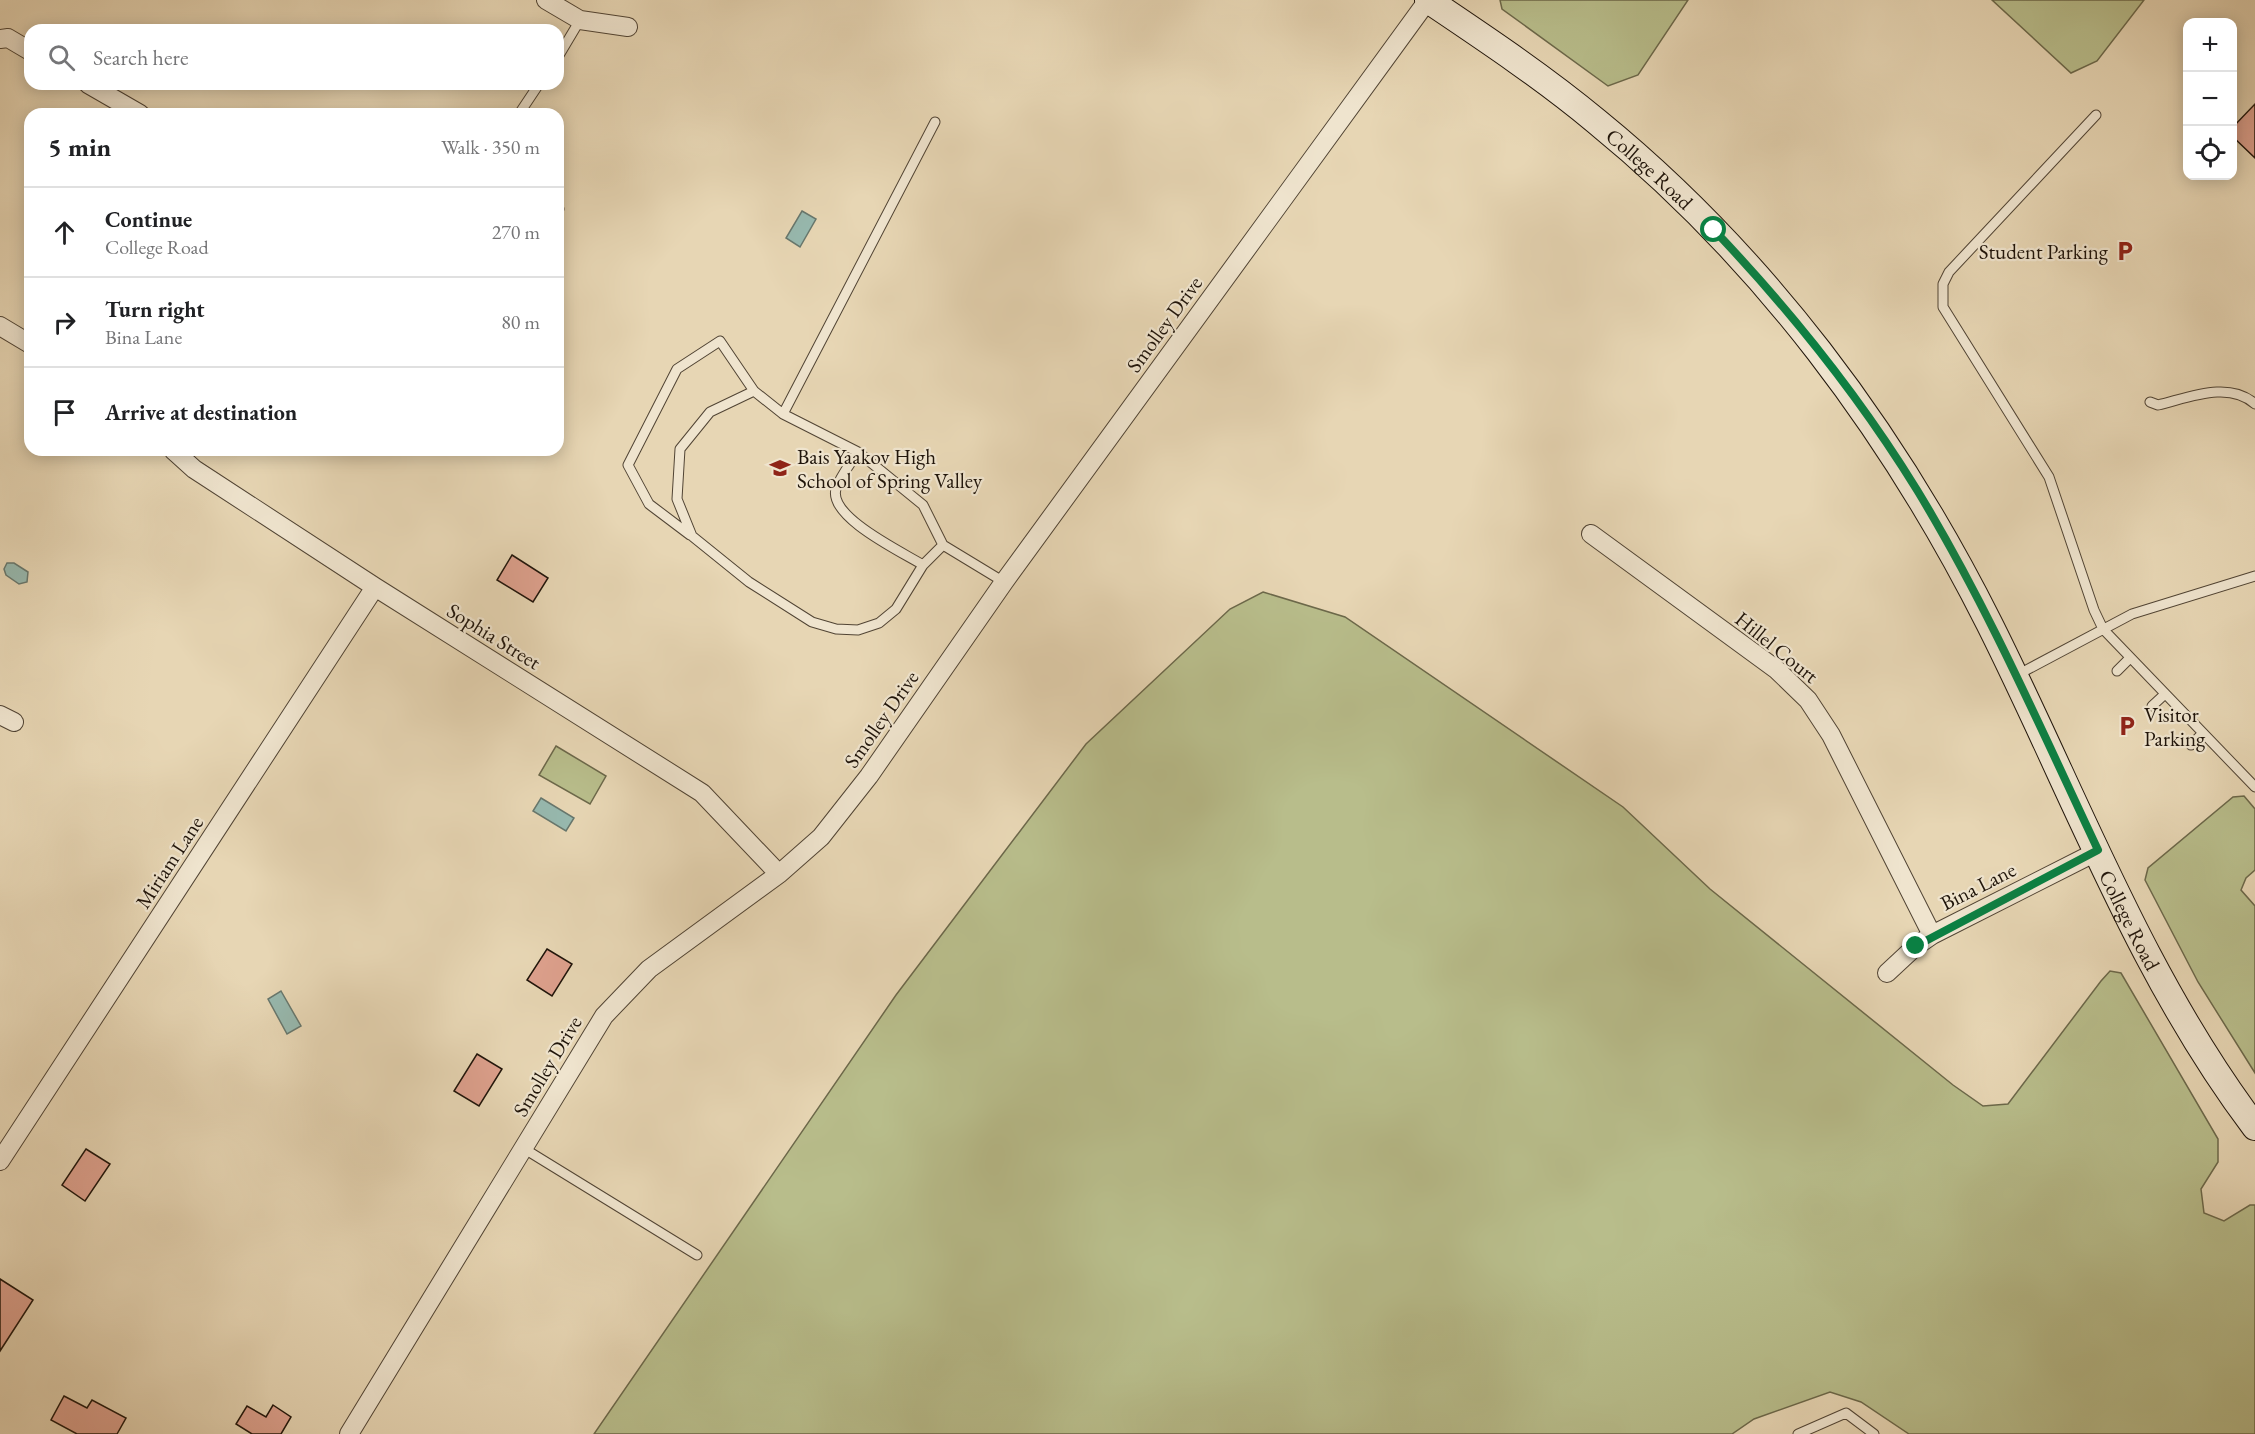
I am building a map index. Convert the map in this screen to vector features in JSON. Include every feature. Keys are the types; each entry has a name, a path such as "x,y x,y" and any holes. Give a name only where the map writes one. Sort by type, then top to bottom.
{"street":[{"path":"546,0 580,20 628,27"},
{"name":"Smolley Drive","path":"349,1434 604,1016 649,969 779,873 820,837 868,776 1004,582 1428,0"},
{"name":"College Road","path":"1428,0 1516,60 1599,123 1678,194 1750,268 1828,362 1896,458 1941,532 2015,676 2139,937 2189,1029 2255,1127"},
{"path":"0,39 8,38 24,47"},
{"path":"99,90 130,108"},
{"path":"0,326 24,340"},
{"name":"Sophia Street","path":"180,456 194,469 375,587 702,793 779,873"},
{"name":"Hillel Court","path":"1591,534 1777,670 1808,700 1831,735 1932,935"},
{"name":"Miriam Lane","path":"0,1161 375,587"},
{"name":"Bina Lane","path":"1887,974 1916,946 1932,935 2098,850"}],"lane":[{"path":"564,47 580,20"},
{"path":"523,108 535,90"},
{"path":"2096,115 1949,272 1941,296 1949,317 2049,477 2094,610 2103,629 2129,659 2255,787"},
{"path":"783,414 935,122"},
{"path":"943,545 923,565 896,609 879,623 858,630 836,629 812,622 749,582 649,504 628,465 677,369 720,341 754,391 783,414 858,452 923,505 943,545 1004,582"},
{"path":"692,536 677,499 680,449 710,412 754,391"},
{"path":"2150,402 2158,405 2223,391 2254,400"},
{"path":"858,452 836,489 837,503 846,517 923,565"},
{"path":"2015,676 2132,615 2255,576"},
{"path":"2117,671 2129,659"},
{"path":"2152,706 2165,694"},
{"path":"2191,746 2203,733"},
{"path":"523,1148 697,1255"},
{"path":"1798,1434 1846,1413 1874,1434"}],"green space":[{"path":"1500,0 1688,0 1638,75 1608,86 1502,9"},
{"path":"1992,0 2144,0 2097,61 2071,73"},
{"path":"1263,592 1345,617 1623,807 1710,889 1953,1085 1983,1106 2008,1104 2101,981 2110,971 2121,973 2218,1139 2218,1162 2201,1189 2204,1213 2224,1221 2250,1205 2255,1205 2255,1434 1909,1434 1861,1402 1830,1392 1754,1419 1732,1434 594,1434 896,995 1086,744 1230,609"},
{"path":"556,746 606,776 590,804 539,775"},
{"path":"2244,796 2255,809 2255,870 2246,878 2241,890 2255,906 2255,1073 2198,982 2145,880 2148,868 2233,797"}],"water":[{"path":"802,211 816,219 800,247 786,238"},
{"path":"7,563 14,563 28,572 27,582 19,584 6,575 4,569"},
{"path":"541,798 574,818 566,831 533,811"},
{"path":"281,991 301,1026 287,1034 268,999"}],"building":[{"path":"2255,104 2255,158 2237,141 2237,123"},
{"path":"512,555 548,578 533,602 497,580"},
{"path":"547,949 572,964 552,996 527,980"},
{"path":"477,1054 502,1069 479,1106 454,1091"},
{"path":"86,1149 110,1164 85,1201 62,1185"},
{"path":"0,1279 33,1300 0,1351"},
{"path":"64,1396 87,1408 92,1400 126,1418 117,1434 77,1434 51,1420"},
{"path":"273,1405 291,1417 281,1434 252,1434 236,1424 247,1406 266,1417"}],"place":[{"name":"Student Parking","path":"2125,251"},
{"name":"Bais Yaakov High School of Spring Valley","path":"780,468"},
{"name":"Visitor Parking","path":"2127,726"}],"route":[{"path":"1714,230 1789,313 1828,362 1860,404 1917,490 1988,620 2098,850 1932,935 1916,946"}]}
